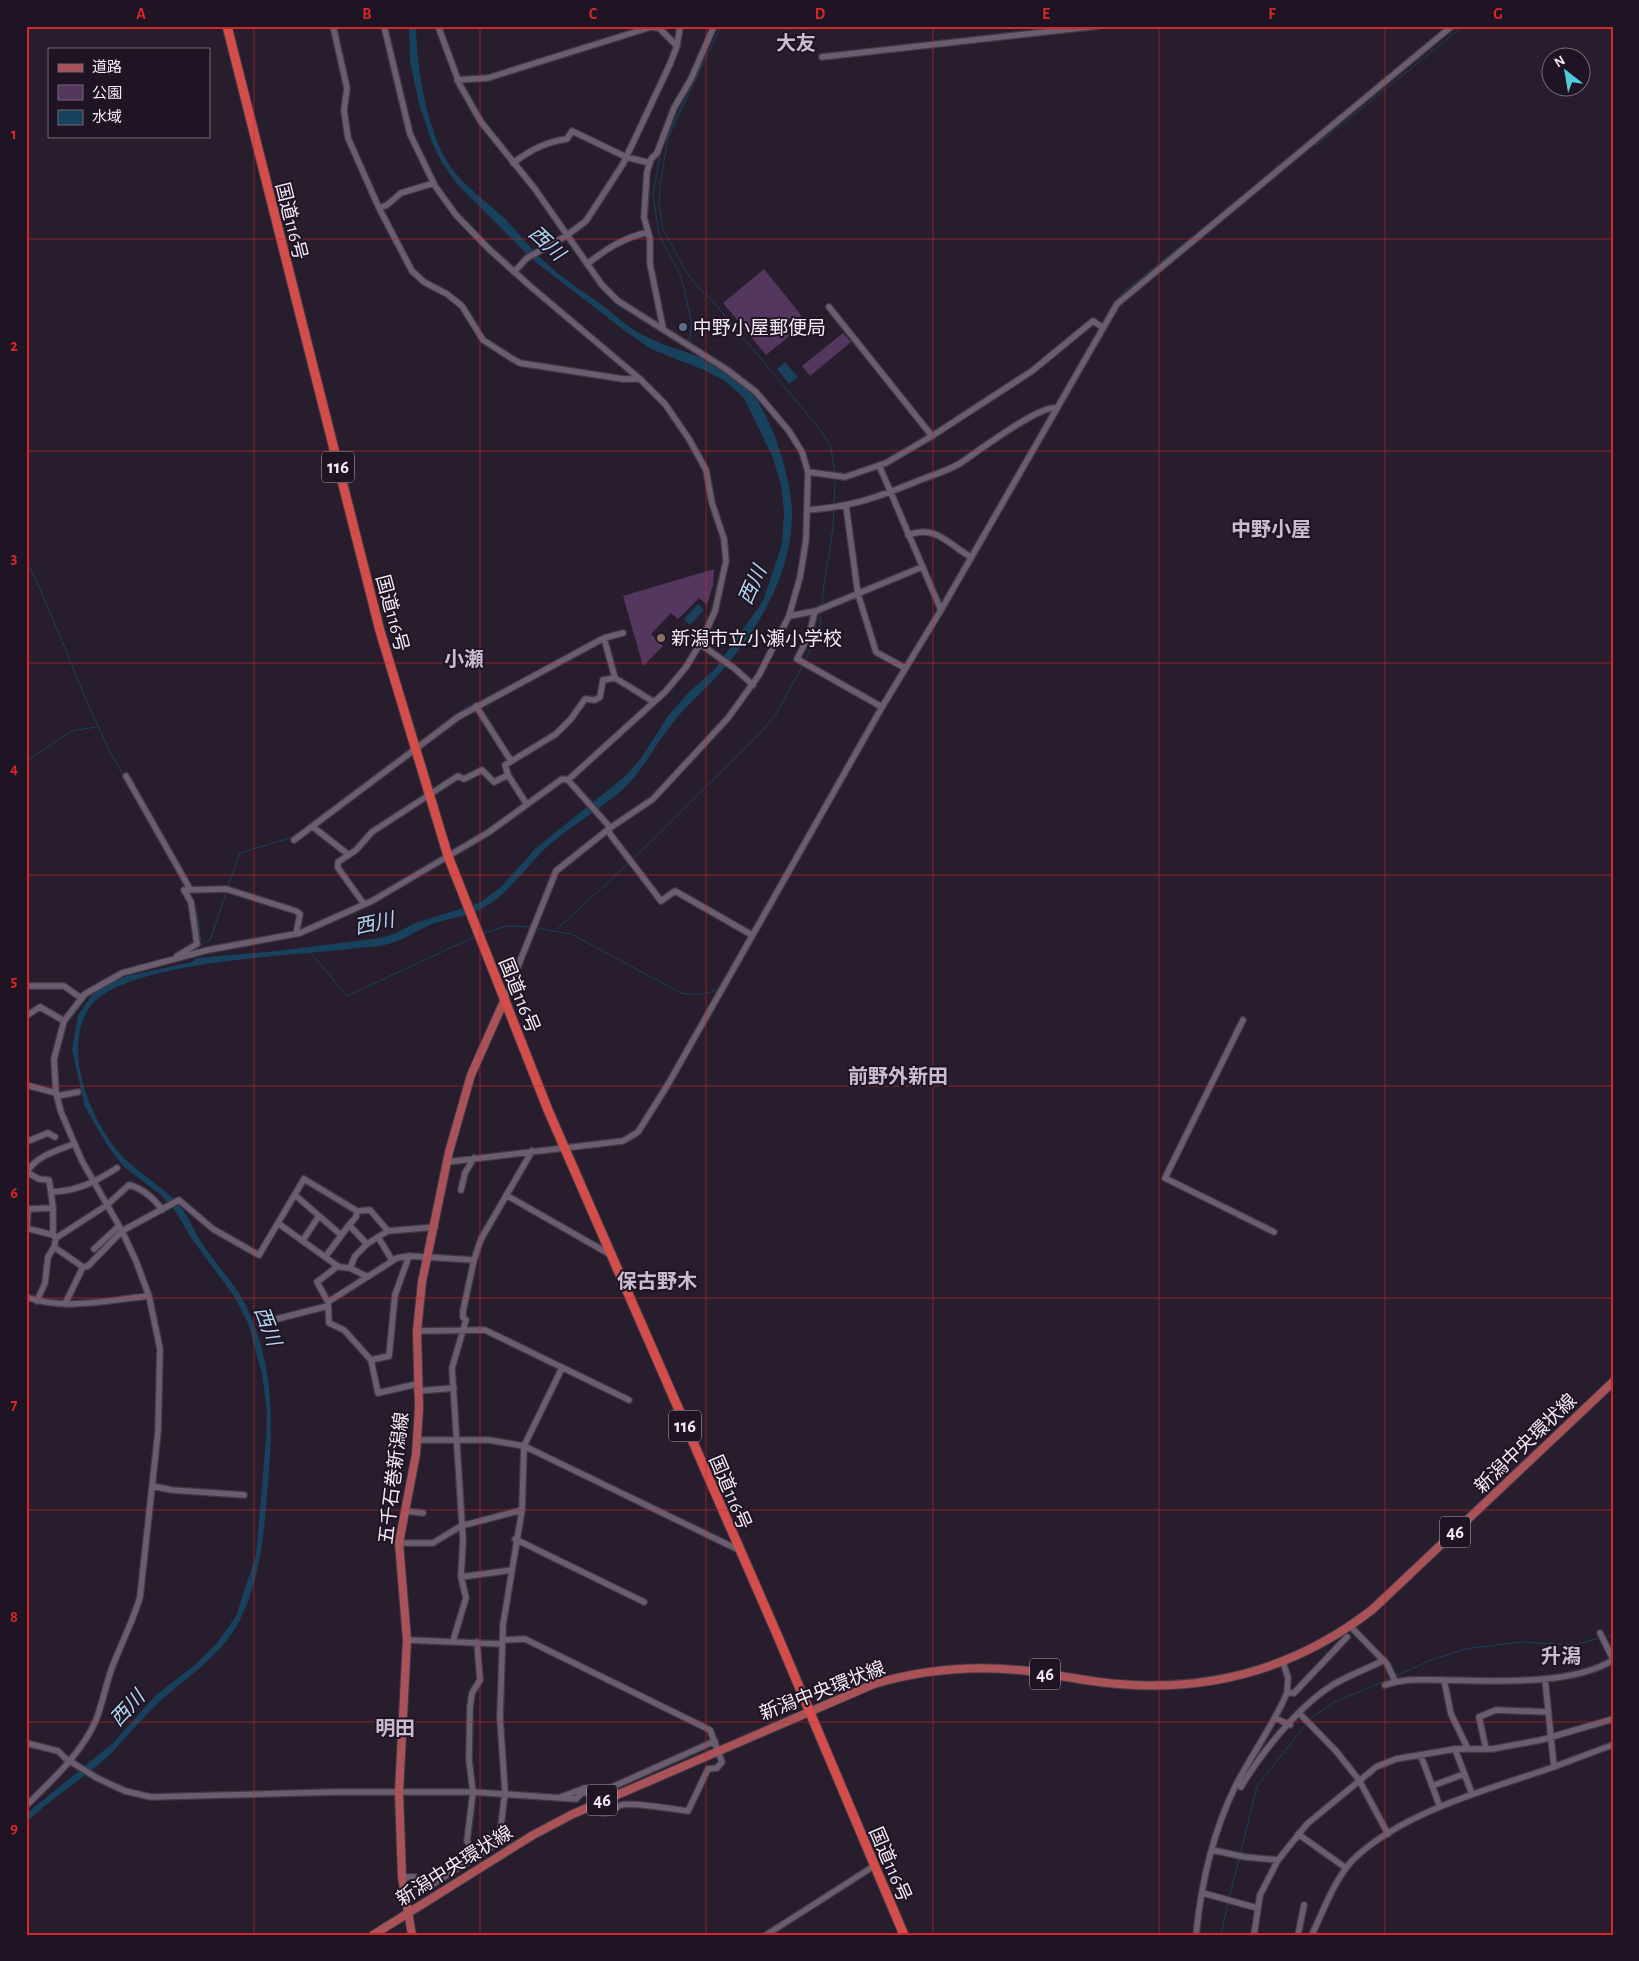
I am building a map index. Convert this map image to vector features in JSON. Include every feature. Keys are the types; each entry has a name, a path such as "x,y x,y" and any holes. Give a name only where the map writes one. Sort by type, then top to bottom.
{"highway":[{"name":"国道116号","path":"226,26 378,622 414,749 448,856 548,1110 566,1147 809,1710 904,1935"}],"main road":[{"name":"五千石巻新潟線","path":"412,1935 402,1877 399,1792 407,1640 399,1543 417,1440 419,1408 417,1331 422,1282 436,1227 448,1162 471,1075 505,999"},
{"name":"新潟中央環状線","path":"373,1935 532,1835 596,1803 809,1710 874,1684 946,1669 998,1668 1100,1682 1144,1686 1179,1685 1238,1677 1283,1662 1320,1645 1373,1609 1611,1387"}],"street":[{"path":"333,26 347,88 344,110 348,138 379,208 412,271 424,282 448,294 462,306 483,340 520,363 623,379 640,379"},
{"path":"384,26 410,134 434,183 456,215 514,272 640,379 665,404 702,462 724,539 726,561 723,582 715,611 700,644 686,667 654,702 568,780"},
{"path":"438,26 457,80 480,122 535,189 602,285 618,301 726,369 756,392 789,431 802,452 808,472 804,555 789,616 753,685 728,718 665,788 653,799 610,828 563,864 552,877 505,999"},
{"path":"457,80 488,78 651,26 659,28 677,46"},
{"path":"514,272 527,258 566,236 586,221 626,157 677,46 680,26"},
{"path":"663,328 650,264 648,232 644,218 650,163 657,153 674,108 696,70 714,26"},
{"path":"822,57 1098,26"},
{"path":"448,1162 623,1141 638,1132 667,1086 882,707 941,610 1102,326 1122,298 1452,26"},
{"path":"513,162 532,149 551,141 567,139 572,131 626,157 650,163"},
{"path":"379,208 387,205 400,194 434,183"},
{"path":"586,264 612,245 629,236 648,232"},
{"path":"829,307 932,436"},
{"path":"808,472 845,477 879,465 932,436 1032,370 1093,321 1102,326"},
{"path":"807,510 846,506 890,493 957,466 1036,415 1051,407 1056,408"},
{"path":"879,465 941,610"},
{"path":"846,506 858,594 876,652 905,668"},
{"path":"908,534 921,530 931,531 971,557"},
{"path":"789,616 815,611 922,568"},
{"path":"815,611 808,635 797,660 882,707"},
{"path":"294,840 414,749 476,706 604,638 623,633"},
{"path":"604,638 615,678"},
{"path":"700,644 731,666 753,685"},
{"path":"526,803 508,775 505,765 556,734 570,719 581,702 600,696 603,680 615,678 654,702"},
{"path":"476,706 512,761"},
{"path":"364,904 338,868 338,862 349,855 372,832 458,776 464,779 482,770 494,782 508,775"},
{"path":"126,776 190,889"},
{"path":"26,1806 69,1760 95,1721 112,1667 134,1617 140,1598 148,1508 158,1432 160,1367 157,1330 149,1296 121,1228 74,1144 57,1095 54,1058 64,1021 81,998 122,973 176,957 296,934 364,904 488,832 562,779 568,780 610,828 610,834 661,901 675,891 752,935"},
{"path":"312,826 349,855"},
{"path":"176,957 197,944 192,902 184,890 226,890 296,911 300,914 296,934"},
{"path":"26,986 64,986 81,998"},
{"path":"26,1016 40,1007 64,1021"},
{"path":"1243,1020 1165,1178 1274,1232"},
{"path":"26,1084 57,1095 78,1092"},
{"path":"26,1142 48,1133 55,1137"},
{"path":"37,1301 45,1283 48,1257 54,1247 55,1236 49,1180 39,1179 26,1172 30,1166 49,1154 74,1144"},
{"path":"453,1641 466,1598 461,1577 458,1440 452,1368 464,1329 466,1320 462,1317 462,1311 481,1239 532,1151"},
{"path":"461,1190 465,1173 474,1158"},
{"path":"51,1192 72,1191 94,1182 117,1168"},
{"path":"94,1249 121,1228 179,1200 213,1229 259,1256 304,1180 357,1210 370,1210 388,1230"},
{"path":"52,1208 27,1208 27,1228 55,1236 107,1205 129,1185 136,1187 157,1202 163,1209"},
{"path":"295,1195 341,1236"},
{"path":"506,1195 612,1256"},
{"path":"326,1256 356,1217 357,1210"},
{"path":"303,1240 319,1216"},
{"path":"279,1224 338,1266 350,1268 366,1276"},
{"path":"349,1225 367,1244"},
{"path":"350,1268 355,1256 367,1244 388,1230 436,1227"},
{"path":"66,1304 83,1267 88,1266 121,1228"},
{"path":"378,1237 392,1260"},
{"path":"54,1247 83,1267"},
{"path":"261,1323 328,1304 354,1287 366,1276 392,1260 409,1256 474,1260"},
{"path":"371,1360 388,1356 395,1295 409,1256"},
{"path":"338,1266 317,1282 328,1304 329,1323 344,1330 371,1360 378,1393 417,1387 454,1388"},
{"path":"26,1297 37,1301 66,1304 149,1296"},
{"path":"417,1331 485,1330 629,1400"},
{"path":"402,1877 415,1877 424,1889 499,1842 505,1792 500,1718 502,1642 516,1539 522,1510 524,1446 562,1368"},
{"path":"417,1440 489,1440 524,1446 739,1550"},
{"path":"152,1486 172,1490 244,1495"},
{"path":"399,1543 433,1543 461,1526 522,1510"},
{"path":"406,1511 423,1513"},
{"path":"516,1539 644,1602"},
{"path":"461,1577 512,1570"},
{"path":"1350,1626 1384,1660 1395,1681"},
{"path":"1385,1684 1418,1678 1444,1680 1545,1679 1599,1669 1613,1659 1600,1633"},
{"path":"1287,1693 1294,1693 1347,1637"},
{"path":"26,1743 58,1751 79,1768 125,1791 141,1796 163,1798 334,1792 505,1792 576,1799 582,1793 588,1792 592,1795 598,1809 608,1813 622,1805 688,1810 708,1769 717,1768 722,1762 719,1749 710,1730 525,1639 502,1642 407,1640"},
{"path":"476,1856 467,1840 474,1792 469,1760 470,1708 472,1693 480,1680 477,1642"},
{"path":"1241,1786 1264,1752 1299,1713 1328,1688 1384,1660"},
{"path":"1196,1935 1212,1850 1221,1820 1235,1787 1275,1718 1287,1693 1288,1678 1283,1662"},
{"path":"1545,1679 1554,1767"},
{"path":"1444,1680 1451,1714 1467,1747"},
{"path":"1486,1749 1479,1717 1496,1710 1548,1712"},
{"path":"1299,1713 1336,1751 1359,1780 1388,1834"},
{"path":"1275,1718 1290,1725"},
{"path":"1254,1935 1257,1908 1266,1880 1278,1860 1307,1824 1359,1780 1384,1762 1467,1747 1486,1749 1551,1737 1613,1719"},
{"path":"560,1798 585,1788 601,1792 715,1741"},
{"path":"1312,1935 1346,1868 1356,1856 1388,1834 1440,1807 1472,1794 1613,1745"},
{"path":"1455,1749 1472,1794"},
{"path":"1421,1756 1440,1807"},
{"path":"1432,1786 1464,1774"},
{"path":"1298,1834 1346,1868"},
{"path":"1212,1850 1245,1857 1278,1860"},
{"path":"766,1935 874,1866"},
{"path":"1203,1893 1257,1908"},
{"path":"1298,1935 1304,1904"}],"green space":[{"path":"764,269 801,315 798,329 766,355 723,303"},
{"path":"843,333 851,342 810,376 802,366"},
{"path":"714,569 713,585 707,605 699,598 678,619 671,613 651,634 663,646 643,666 623,596"}],"water":[{"path":"409,26 416,26 418,59 424,97 434,133 453,171 503,217 536,253 572,284 639,333 713,364 734,377 752,393 774,434 789,485 792,514 786,558 770,600 747,639 719,674 675,720 635,776 620,792 548,846 510,887 493,902 478,911 435,923 400,940 374,947 251,958 171,970 136,980 108,992 90,1007 82,1024 78,1044 79,1065 84,1086 101,1127 125,1159 163,1189 183,1210 202,1243 242,1298 256,1329 263,1352 270,1399 269,1471 264,1527 256,1575 252,1590 233,1633 204,1664 159,1702 106,1758 26,1823 26,1814 113,1743 156,1695 195,1665 217,1643 236,1616 256,1555 266,1439 267,1411 262,1374 248,1323 234,1296 191,1238 176,1212 161,1195 124,1167 109,1148 85,1107 72,1050 78,1015 91,996 106,984 127,976 192,962 197,958 277,951 380,938 396,933 415,923 479,903 501,887 536,848 623,778 640,760 668,716 688,693 715,669 763,601 782,544 784,513 781,484 772,456 744,398 725,381 704,370 651,349 625,331 533,260 457,184 442,163 433,145 419,104 410,61"},
{"path":"785,362 798,377 789,384 777,369"},
{"path":"698,604 704,610 690,625 684,619"}],"waterway":[{"path":"664,144 718,26"},
{"path":"721,26 668,138 660,185 659,204 663,229 685,270 696,285 711,299 823,433 831,448 835,473"},
{"path":"1311,146 1318,144 1463,26"},
{"path":"661,150 653,194 659,235 681,276 692,324 689,341"},
{"path":"1119,299 1120,295 1298,151"},
{"path":"834,506 835,477"},
{"path":"822,605 834,510"},
{"path":"26,560 97,724 124,777"},
{"path":"805,662 820,625 821,611"},
{"path":"906,673 915,659"},
{"path":"632,860 762,731 776,714 803,665"},
{"path":"728,985 895,691"},
{"path":"453,717 466,707 482,701"},
{"path":"26,761 72,731 96,727"},
{"path":"127,783 131,790"},
{"path":"138,802 179,875"},
{"path":"228,886 240,853 293,837"},
{"path":"557,929 629,863"},
{"path":"189,891 197,913 202,950"},
{"path":"203,943 210,940 226,893"},
{"path":"483,933 508,926 532,927"},
{"path":"536,928 571,934 681,993 700,994 720,989"},
{"path":"310,952 347,996 474,937"},
{"path":"1604,1637 1613,1635"},
{"path":"1396,1676 1431,1660 1466,1649 1520,1642 1574,1645 1600,1638"},
{"path":"1309,1720 1332,1703 1392,1678"},
{"path":"1240,1855 1257,1786 1307,1723"},
{"path":"1229,1898 1239,1859"},
{"path":"1221,1935 1228,1902"}],"place":[{"name":"中野小屋郵便局","path":"683,327"},
{"name":"新潟市立小瀬小学校","path":"661,638"}],"district":[{"name":"大友","path":"796,43"},
{"name":"中野小屋","path":"1271,529"},
{"name":"小瀬","path":"464,659"},
{"name":"前野外新田","path":"898,1076"},
{"name":"保古野木","path":"657,1281"},
{"name":"升潟","path":"1561,1656"},
{"name":"明田","path":"395,1728"}],"water label":[{"name":"西川","path":"547,243"},
{"name":"西川","path":"752,585"},
{"name":"西川","path":"374,923"},
{"name":"西川","path":"268,1326"},
{"name":"西川","path":"127,1708"}]}
